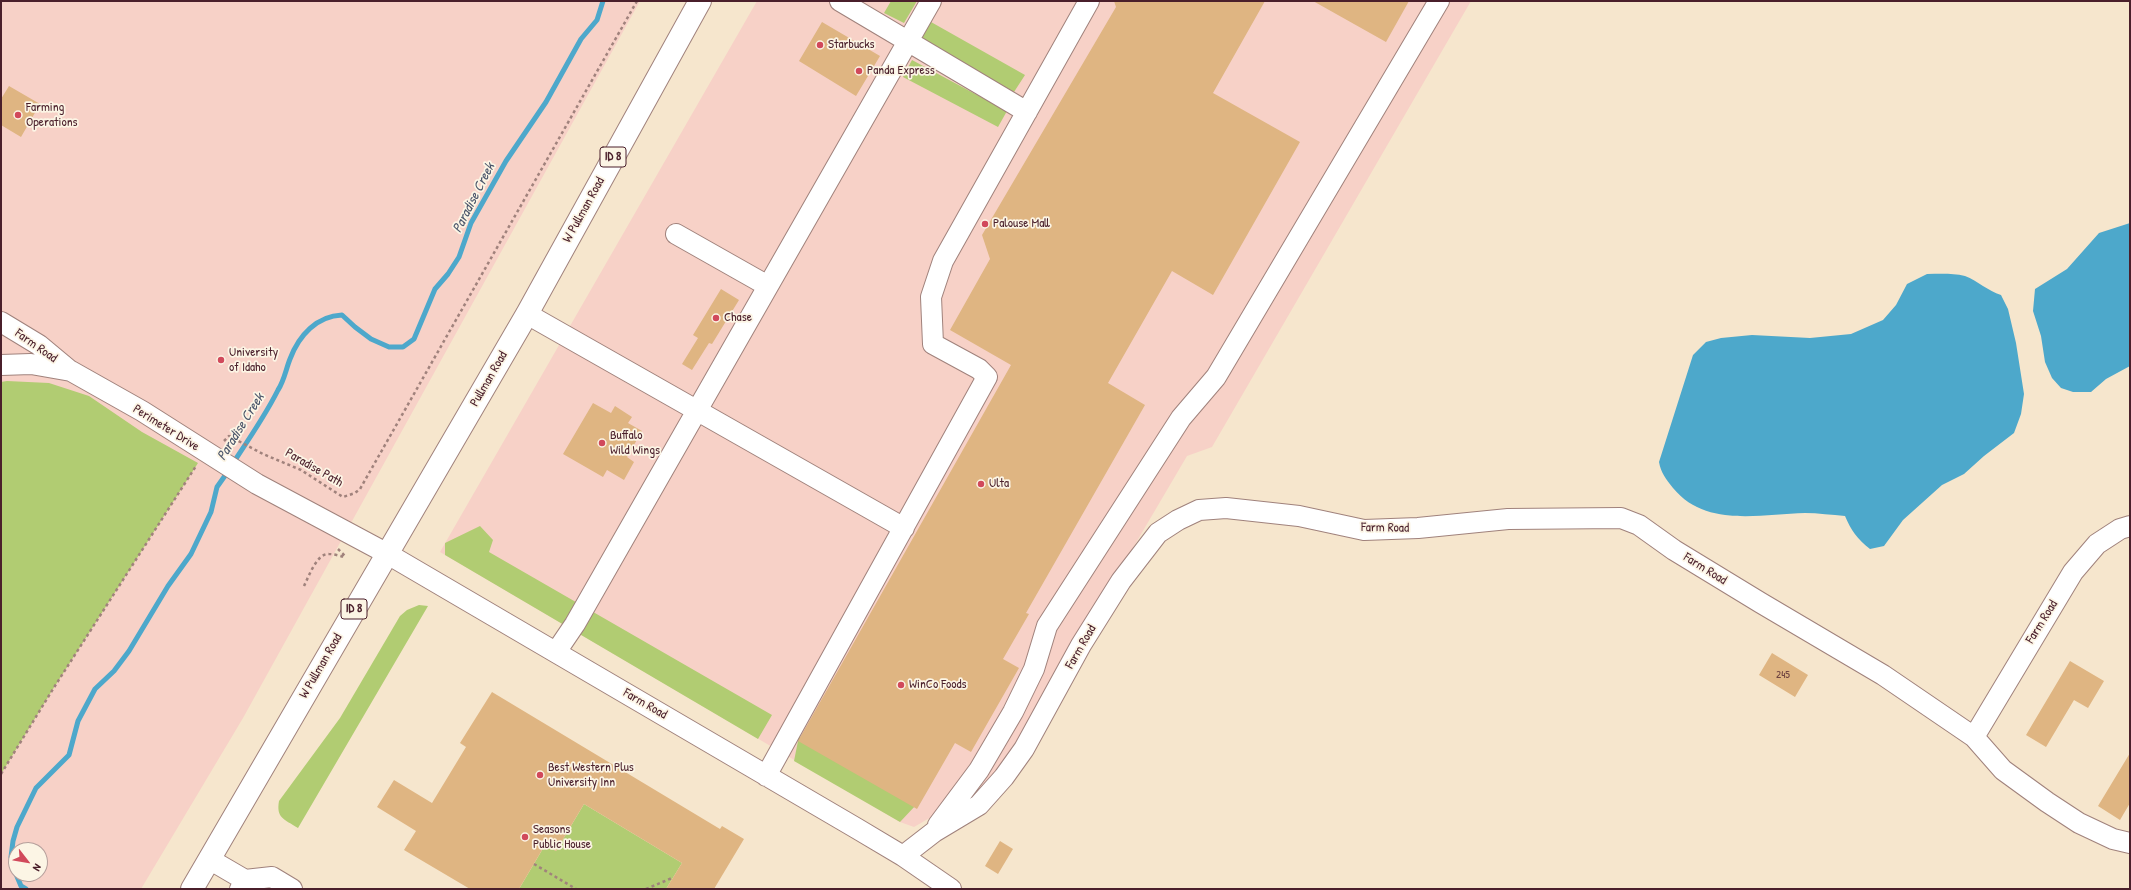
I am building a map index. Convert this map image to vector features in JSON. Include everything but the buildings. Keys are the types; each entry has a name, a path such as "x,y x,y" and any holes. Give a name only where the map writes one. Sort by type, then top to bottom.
{"main road":[{"name":"W Pullman Road","path":"527,314 700,1"},
{"name":"Pullman Road","path":"451,444 527,314"},
{"name":"W Pullman Road","path":"192,889 386,552 451,444"}],"street":[{"path":"840,1 1027,112"},
{"path":"556,652 579,617 931,1"},
{"path":"766,776 987,377 979,369 933,344 931,297 943,261 981,190 1027,112 1089,1"},
{"path":"934,832 979,770 1013,712 1034,669 1047,626 1181,418 1216,377 1439,1"},
{"path":"676,234 768,286"},
{"path":"527,314 904,528"},
{"name":"Farm Road","path":"1,322 39,346 71,372"},
{"name":"Perimeter Drive","path":"1,365 32,364 71,372 142,411 203,459 257,484 386,552"},
{"name":"Farm Road","path":"903,856 934,832 979,806 1008,771 1028,742 1081,645 1121,581 1158,533 1178,520 1199,510 1226,508 1299,516 1364,530 1418,528 1508,519 1621,518 1639,525 1674,550 1760,603 1883,675 1974,737 2003,770 2079,823 2113,839 2130,843"},
{"name":"Farm Road","path":"1974,737 2073,572 2097,544 2120,529 2130,526"},
{"name":"Farm Road","path":"386,552 903,856 951,889"},
{"path":"209,859 243,886 272,877 292,889"}],"path":[{"name":"Paradise Path","path":"224,441 229,436 263,454 278,459 301,470 343,497 355,493 364,482 637,1"},
{"path":"1,774 53,689 203,459"},
{"path":"304,586 318,558 324,554 346,557"},
{"path":"534,864 576,889"},
{"path":"646,889 672,878"}],"shaded area":[{"name":"University of Idaho","path":"1,1 640,1 243,718 141,889 1,889"},
{"name":"Palouse Mall","path":"757,1 1471,1 1212,447 1187,456 997,779 914,827 900,822 440,552"}],"green space":[{"path":"891,1 917,1 904,23 884,13"},
{"path":"931,22 1025,75 1014,92 920,39"},
{"path":"912,60 1007,111 998,127 903,77"},
{"path":"1,382 49,383 89,396 142,432 198,463 53,689 1,774"},
{"path":"480,526 493,540 489,552 772,715 758,739 445,555 445,543"},
{"path":"419,605 428,606 298,828 282,818 278,807 279,801 340,718 400,616 407,610"},
{"path":"799,736 916,805 900,822 794,761"},
{"path":"584,804 682,863 666,889 519,889 545,845 556,851"}],"water":[{"path":"2130,223 2130,366 2106,379 2091,392 2073,392 2061,388 2052,378 2045,362 2041,336 2033,311 2035,289 2067,269 2099,233"},
{"path":"1927,274 1951,274 1965,276 2001,295 2008,309 2016,343 2024,394 2021,414 2014,433 1984,456 1964,474 1942,485 1903,520 1884,546 1870,549 1861,542 1845,516 1805,513 1752,516 1717,514 1701,509 1686,501 1673,488 1662,473 1659,462 1693,355 1706,342 1721,338 1752,335 1810,338 1851,334 1883,320 1896,305 1907,284"}],"waterway":[{"name":"Paradise Creek","path":"233,463 273,400 282,383 290,359 298,342 310,328 317,323 333,316 342,315 371,339 389,347 403,347 414,339 435,289 448,274 459,257 471,223 506,161 546,102 581,39 597,20 603,1"},
{"name":"Paradise Creek","path":"13,842 17,827 36,788 69,755 78,721 95,689 114,671 129,651 168,586 191,554 211,512 217,487 229,470"},
{"name":"Paradise Creek","path":"19,882 21,886 26,889"}],"place":[{"name":"Starbucks","path":"820,45"},
{"name":"Panda Express","path":"859,71"},
{"name":"Farming Operations","path":"18,115"},
{"name":"Palouse Mall","path":"985,224"},
{"name":"Chase","path":"716,318"},
{"name":"University of Idaho","path":"221,360"},
{"name":"Buffalo Wild Wings","path":"602,443"},
{"name":"Ulta","path":"981,484"},
{"name":"WinCo Foods","path":"901,685"},
{"name":"Best Western Plus University Inn","path":"540,775"},
{"name":"Seasons Public House","path":"525,837"}]}
